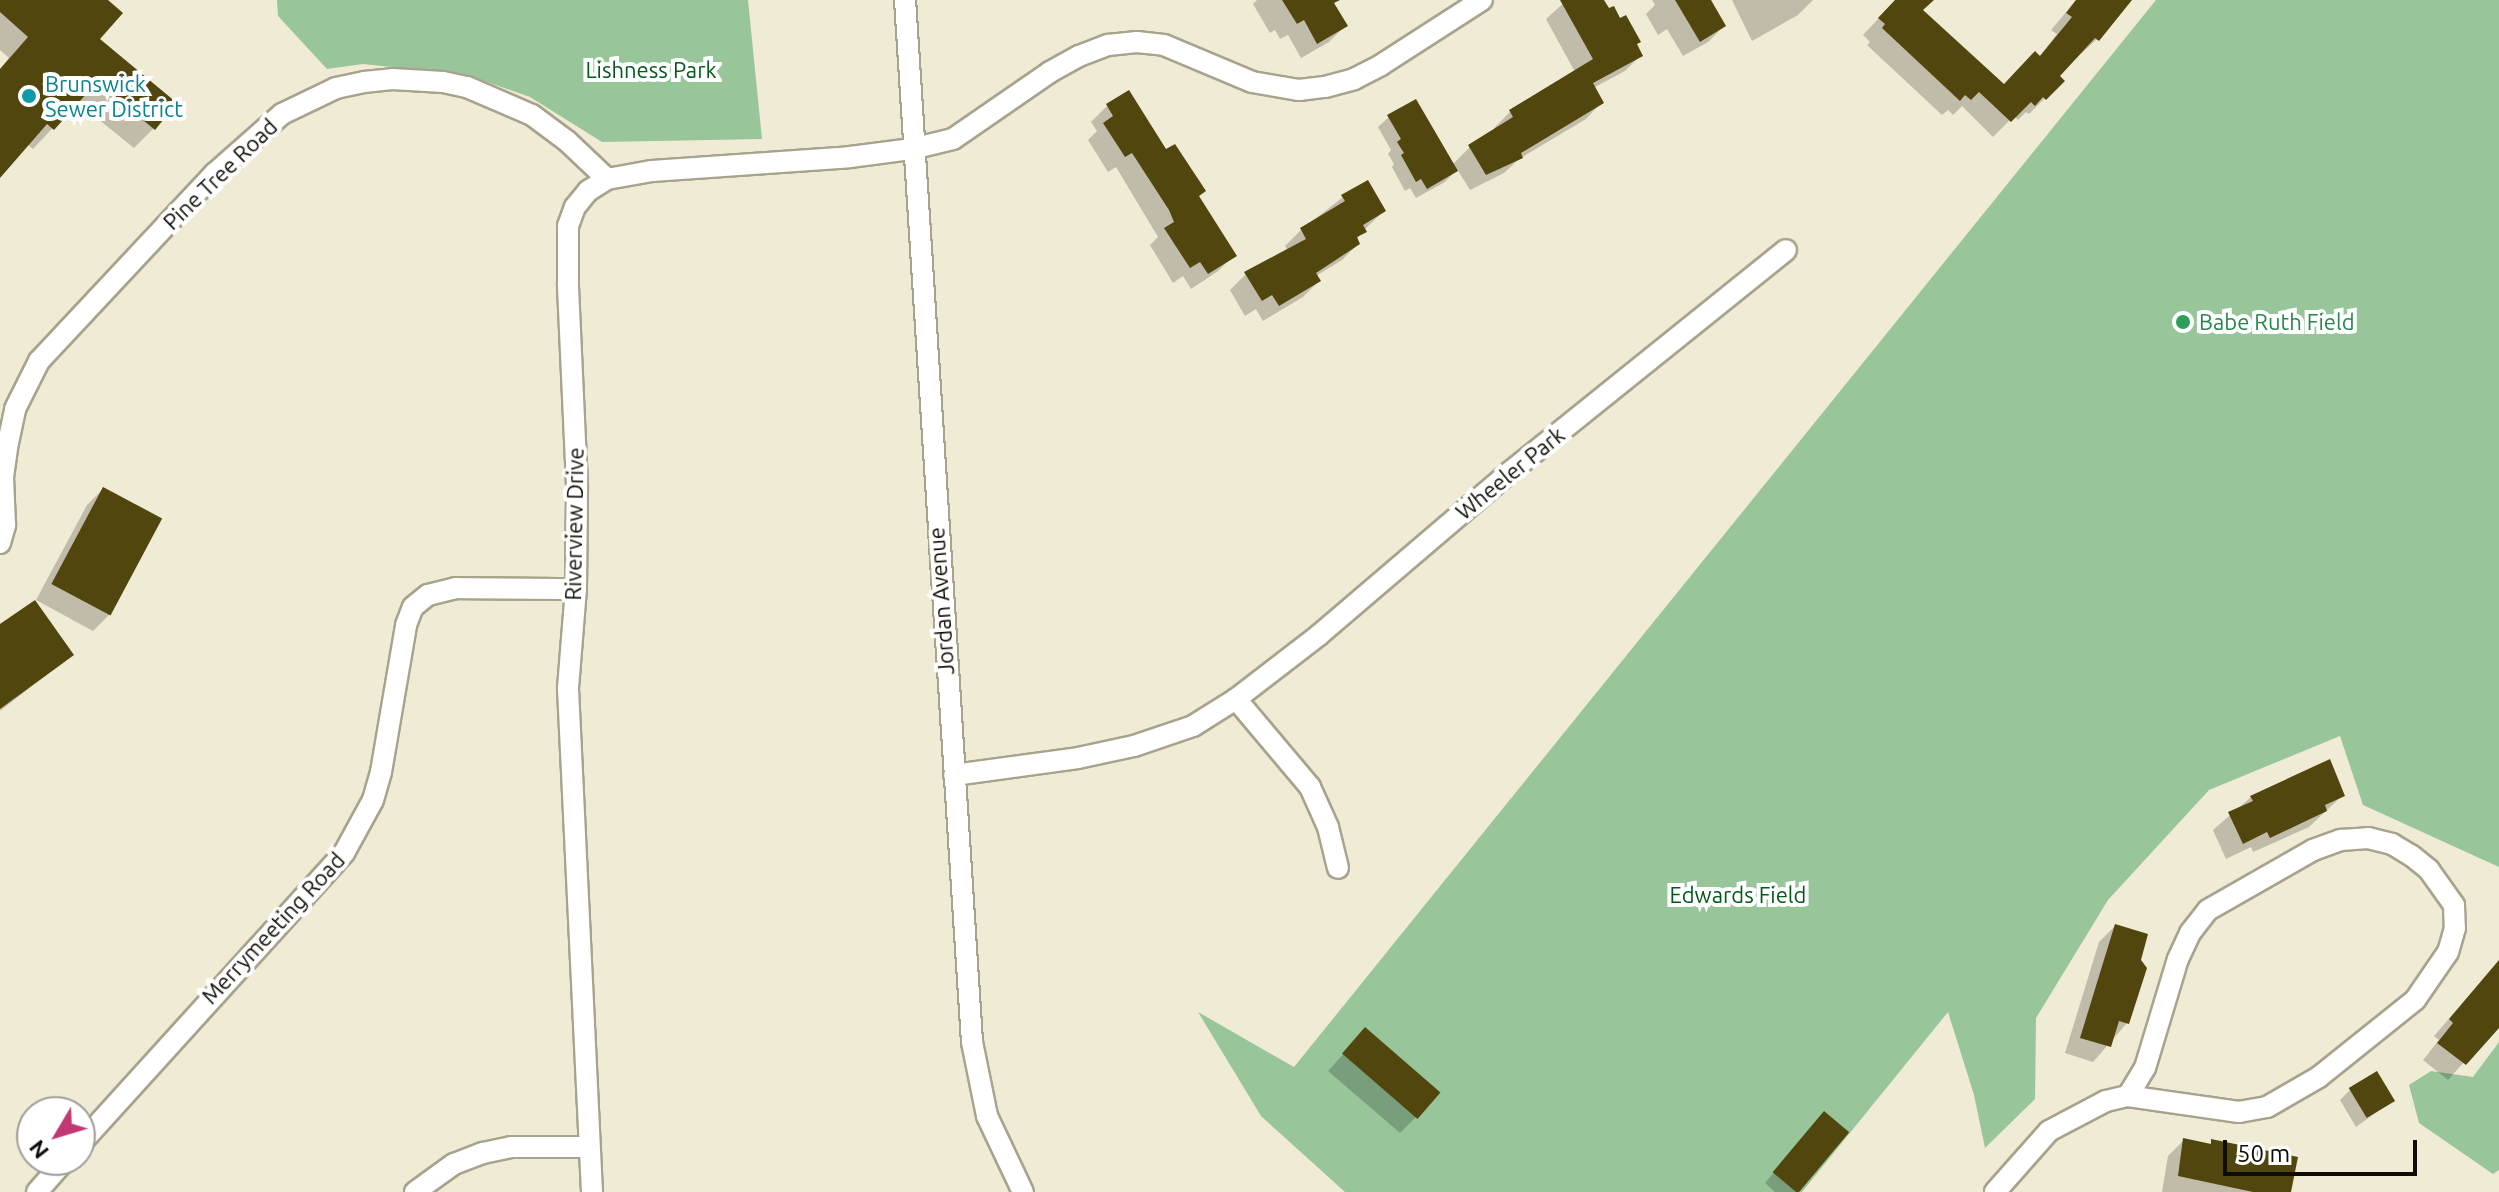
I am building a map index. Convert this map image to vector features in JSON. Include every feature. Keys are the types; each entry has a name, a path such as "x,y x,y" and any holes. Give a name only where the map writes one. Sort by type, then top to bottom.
{"street":[{"name":"Jordan Avenue","path":"905,0 912,149 972,1042 987,1116 1023,1192"},
{"path":"607,179 652,171 912,149 953,139 1050,72 1108,45 1137,42 1164,45 1252,82 1299,90 1325,87 1354,79 1381,65 1482,0"},
{"name":"Pine Tree Road","path":"0,543 5,525 3,477 15,409 39,361 214,174 282,114 336,88 364,82 392,79 443,82 482,93 532,115 567,141 607,179"},
{"name":"Riverview Drive","path":"592,1192 568,688 576,589 577,485 568,226 575,207 588,191 607,179"},
{"name":"Wheeler Park","path":"954,775 1078,758 1134,746 1193,726 1236,699 1319,635 1510,472 1786,250"},
{"name":"Merrymeeting Road","path":"96,1126 352,840 373,800 381,772 406,625 413,607 428,595 456,588 576,589"},
{"path":"1236,699 1310,787 1328,827 1338,868"},
{"path":"1995,1192 2049,1131 2106,1101 2128,1096 2239,1112 2267,1107 2306,1085 2368,1040 2415,1000 2433,976 2448,952 2455,928 2454,905 2444,887 2429,870 2392,844 2368,838 2341,840 2313,850 2208,910 2190,933 2178,959 2145,1068 2128,1096"},
{"path":"415,1192 454,1164 483,1153 511,1147 588,1147"},
{"path":"37,1192 51,1176"}],"green space":[{"name":"Lishness Park","path":"277,0 748,0 762,139 602,142 530,97 467,75 363,64 327,69 278,16"},
{"name":"Edwards Field","path":"2156,0 2499,0 2499,867 2363,805 2340,736 2209,790 2108,900 2036,1018 2035,1099 1985,1148 1974,1095 1948,1012 1802,1192 1345,1192 1261,1116 1198,1012 1294,1067"},
{"path":"2499,1042 2499,1170 2493,1174 2419,1123 2409,1085 2431,1071 2473,1077"}],"building":[{"name":"Brunswick Sewer District","path":"0,0 108,0 123,13 100,39 177,103 155,130 97,82 54,130 47,124 0,178 0,69 28,37 0,12"},
{"path":"1282,0 1340,0 1334,3 1348,26 1317,44 1304,20 1297,24"},
{"path":"1560,0 1604,0 1609,8 1614,6 1620,18 1626,15 1641,42 1637,44 1643,56 1593,83 1604,103 1521,153 1523,158 1486,175 1468,145 1513,117 1509,110 1593,59"},
{"path":"1675,0 1711,0 1726,26 1700,42"},
{"path":"1895,0 1934,0 1923,10 2004,84 2035,51 2040,56 2072,17 2066,13 2076,0 2132,0 2099,41 2095,38 2060,76 2065,81 2046,100 2043,97 2035,106 2031,102 2011,122 1979,92 1971,100 1965,95 1960,101 1882,28 1885,24 1878,18"},
{"path":"1129,90 1166,149 1175,144 1206,191 1199,196 1237,256 1208,274 1200,262 1190,268 1164,228 1174,222 1169,210 1132,153 1125,157 1103,123 1113,116 1106,104"},
{"path":"1416,99 1458,171 1427,189 1421,179 1416,182 1401,155 1404,153 1397,142 1401,139 1387,115"},
{"path":"1368,180 1386,211 1363,225 1367,232 1357,237 1360,244 1316,273 1321,281 1279,306 1272,295 1262,301 1244,272 1306,239 1300,228 1345,201 1341,195"},
{"path":"103,487 162,518 111,616 51,584"},
{"path":"35,600 74,655 0,709 0,624"},
{"path":"2330,759 2345,796 2325,805 2327,811 2270,838 2267,832 2243,844 2228,812 2253,801 2250,796"},
{"path":"2115,924 2148,934 2141,960 2147,968 2129,1024 2119,1021 2111,1047 2080,1038"},
{"path":"2499,960 2499,1028 2466,1065 2437,1043 2453,1023 2449,1019"},
{"path":"1365,1027 1440,1093 1418,1119 1342,1053"},
{"path":"2377,1071 2395,1101 2367,1118 2349,1088"},
{"path":"1824,1111 1849,1132 1799,1192 1773,1172"},
{"path":"2183,1138 2211,1144 2211,1139 2298,1157 2291,1192 2253,1192 2178,1176"}],"place":[{"name":"Brunswick Sewer District","path":"29,96"},
{"name":"Babe Ruth Field","path":"2183,322"}]}
